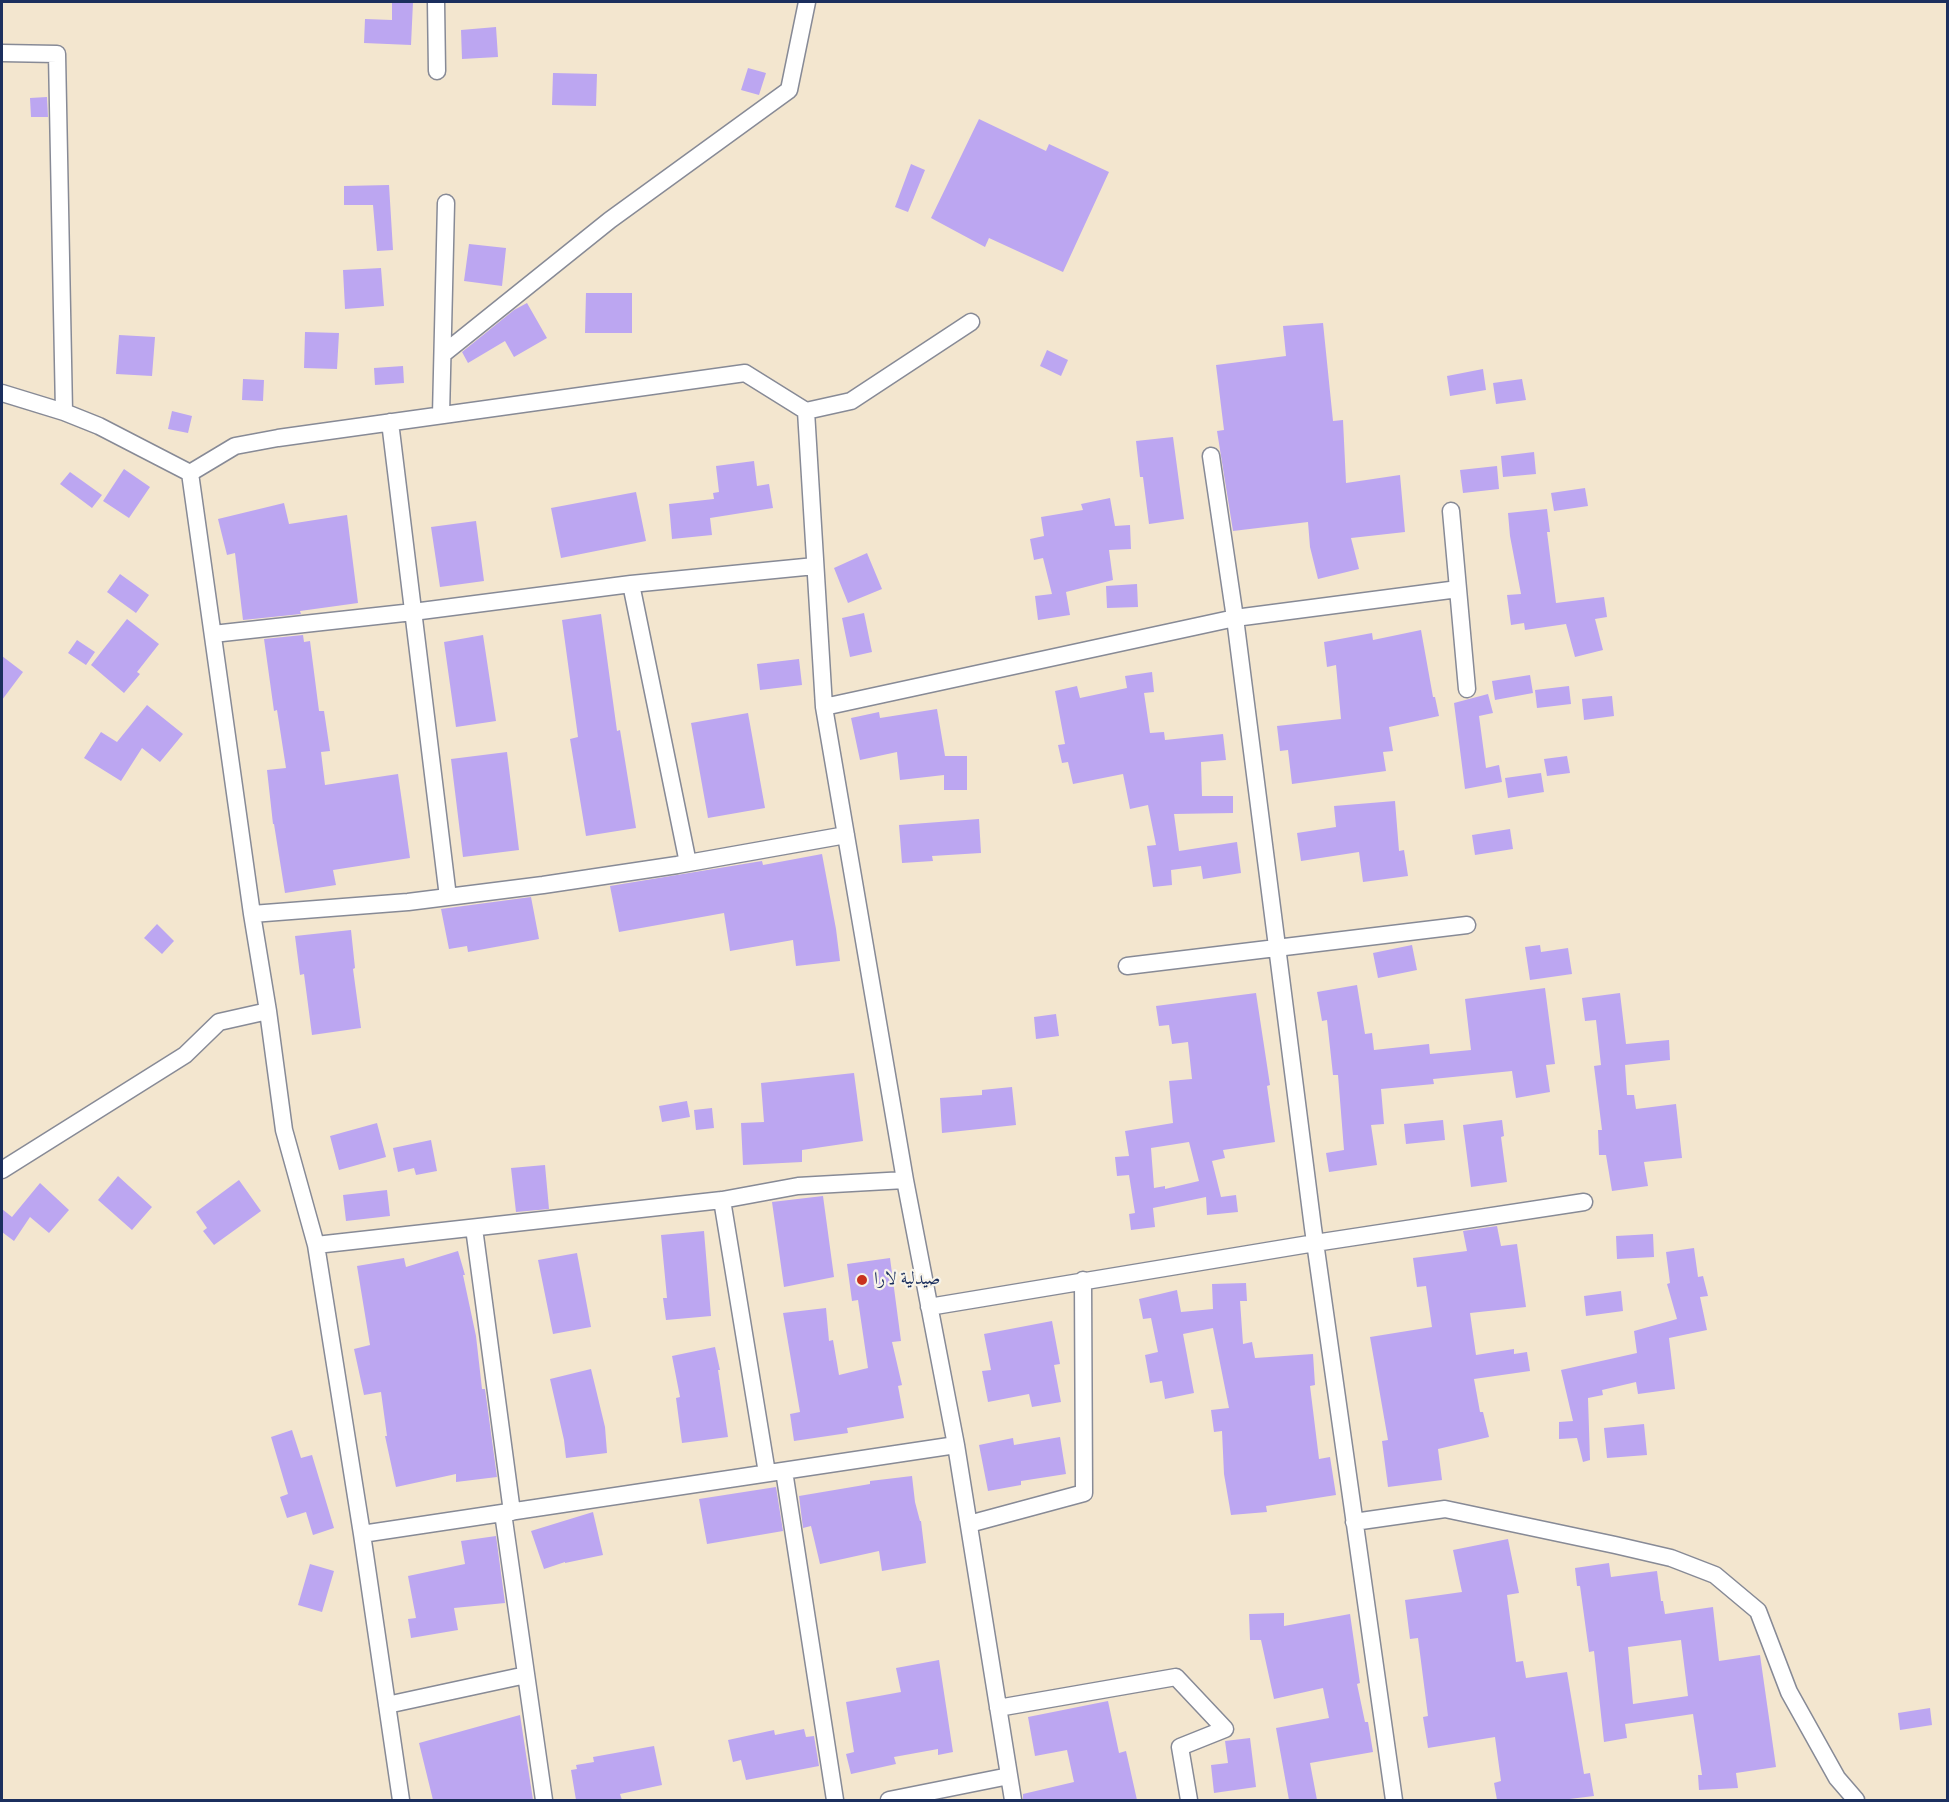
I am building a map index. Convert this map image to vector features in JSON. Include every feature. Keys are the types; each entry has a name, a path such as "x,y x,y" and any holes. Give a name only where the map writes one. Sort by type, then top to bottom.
{"street":[{"path":"436,2 437,71"},
{"path":"443,354 610,220 789,90 807,2"},
{"path":"2,53 57,54 64,412"},
{"path":"441,415 446,203"},
{"path":"190,473 235,446 278,438 744,373 806,411 851,401 971,322"},
{"path":"2,393 64,412 99,426 190,473"},
{"path":"806,411 824,707 905,1180 956,1444 1013,1800"},
{"path":"390,422 448,897"},
{"path":"1211,456 1315,1242 1394,1800"},
{"path":"190,473 284,1130 316,1245 401,1800"},
{"path":"1452,511 1467,689"},
{"path":"213,634 413,612 631,584 815,566"},
{"path":"631,584 688,863"},
{"path":"824,707 1234,618 1458,589"},
{"path":"252,914 408,902 543,885 688,863 846,835"},
{"path":"1127,966 1467,924"},
{"path":"2,1170 184,1056 219,1022 268,1011"},
{"path":"316,1245 722,1200 798,1186 905,1180"},
{"path":"722,1200 767,1473"},
{"path":"929,1307 1315,1242 1584,1202"},
{"path":"474,1228 526,1676 544,1800"},
{"path":"969,1524 1084,1493 1083,1280"},
{"path":"362,1534 956,1444"},
{"path":"784,1471 835,1800"},
{"path":"1354,1522 1445,1509 1627,1547 1671,1558 1715,1575 1758,1611 1788,1692 1838,1778 1857,1800"},
{"path":"387,1705 526,1676"},
{"path":"999,1708 1176,1677 1225,1729 1180,1747 1189,1800"},
{"path":"889,1800 1009,1776"}],"building":[{"path":"392,2 413,2 411,45 364,43 365,19 392,20"},
{"path":"496,27 498,57 462,59 461,30"},
{"path":"748,68 766,73 759,95 741,90"},
{"path":"553,73 597,74 596,106 552,105"},
{"path":"47,97 48,117 31,117 30,98"},
{"path":"979,119 1046,151 1049,144 1109,172 1063,272 989,238 985,247 931,218"},
{"path":"911,164 925,170 908,212 895,207"},
{"path":"389,185 393,250 377,251 373,205 344,205 344,186"},
{"path":"469,244 506,248 502,286 464,281"},
{"path":"381,268 384,306 345,309 343,270"},
{"path":"586,293 632,293 632,333 585,333"},
{"path":"527,303 547,338 514,357 505,341 468,363 462,352 514,310"},
{"path":"1323,323 1333,421 1343,420 1346,483 1400,475 1405,532 1351,538 1359,569 1318,579 1310,547 1308,522 1233,531 1217,431 1224,430 1216,365 1286,356 1283,326"},
{"path":"305,332 339,333 337,369 304,368"},
{"path":"119,335 155,337 152,376 116,374"},
{"path":"1047,350 1068,360 1061,376 1040,366"},
{"path":"403,366 404,383 375,385 374,368"},
{"path":"1483,369 1486,390 1450,396 1447,376"},
{"path":"243,379 264,380 263,401 242,400"},
{"path":"1522,379 1526,400 1496,404 1493,383"},
{"path":"172,411 192,416 188,433 168,429"},
{"path":"1173,437 1184,519 1149,524 1136,441"},
{"path":"1534,452 1536,474 1503,477 1501,456"},
{"path":"754,461 757,486 769,484 773,508 710,518 712,535 672,539 669,504 714,499 713,493 719,492 716,466"},
{"path":"1497,466 1499,489 1463,493 1460,470"},
{"path":"124,469 150,487 129,518 103,501"},
{"path":"70,472 102,495 92,508 60,484"},
{"path":"1585,488 1588,506 1554,511 1551,493"},
{"path":"636,492 646,541 561,558 551,508"},
{"path":"1110,498 1115,526 1130,525 1131,549 1109,550 1113,580 1066,592 1070,615 1038,620 1035,596 1052,594 1043,558 1034,560 1030,539 1044,536 1041,517 1083,510 1081,504"},
{"path":"284,503 289,524 347,515 358,603 300,611 301,614 243,620 235,553 227,555 218,519"},
{"path":"1547,509 1550,532 1547,532 1556,603 1604,597 1607,617 1595,619 1603,650 1575,657 1566,624 1525,630 1524,623 1511,625 1507,595 1521,594 1508,513"},
{"path":"476,521 484,581 440,587 431,527"},
{"path":"867,553 882,589 848,603 834,568"},
{"path":"120,574 149,595 136,613 107,592"},
{"path":"1137,584 1138,607 1107,608 1106,586"},
{"path":"864,613 872,652 850,657 842,618"},
{"path":"601,614 617,731 620,730 636,828 586,836 570,739 578,737 562,620"},
{"path":"127,619 159,644 137,672 140,674 124,693 91,665"},
{"path":"1421,630 1433,697 1435,697 1439,716 1389,727 1393,751 1383,752 1386,771 1292,784 1288,750 1280,751 1277,726 1341,719 1336,665 1327,667 1324,642 1372,633 1373,640"},
{"path":"303,635 304,642 310,641 319,711 324,711 330,751 321,752 325,785 398,774 410,858 333,870 336,885 285,893 273,824 267,770 286,768 277,710 274,711 264,639"},
{"path":"483,635 496,721 456,727 444,642"},
{"path":"77,640 95,652 86,665 68,653"},
{"path":"2,656 23,672 2,700"},
{"path":"799,659 802,685 760,690 757,664"},
{"path":"1152,672 1154,692 1144,693 1150,733 1164,732 1165,740 1223,734 1226,760 1201,762 1202,796 1233,796 1233,813 1174,814 1179,851 1237,842 1241,873 1203,879 1201,866 1171,870 1172,885 1153,887 1147,846 1156,845 1148,805 1130,809 1123,774 1073,784 1068,762 1062,763 1058,745 1065,744 1055,691 1077,686 1080,698 1127,688 1125,676"},
{"path":"1530,675 1533,693 1495,700 1492,681"},
{"path":"1569,686 1571,704 1537,708 1535,690"},
{"path":"1488,694 1493,713 1479,716 1486,768 1499,765 1502,782 1465,789 1454,703"},
{"path":"1612,696 1614,716 1584,720 1582,699"},
{"path":"147,705 183,734 160,762 142,748 121,781 84,758 101,732 117,742"},
{"path":"937,709 945,756 967,756 967,790 944,790 944,775 900,780 897,752 860,760 851,718 879,712 880,718"},
{"path":"748,713 765,808 708,818 691,723"},
{"path":"507,752 519,850 463,857 451,759"},
{"path":"1567,756 1570,773 1547,776 1544,759"},
{"path":"1541,773 1544,792 1508,798 1505,778"},
{"path":"1395,801 1399,851 1404,850 1408,876 1363,882 1359,852 1301,861 1297,833 1336,827 1334,806"},
{"path":"979,819 981,853 932,856 933,861 902,863 899,825"},
{"path":"1510,829 1513,849 1475,855 1472,835"},
{"path":"822,854 840,961 796,966 793,940 730,951 724,913 619,932 610,886 762,861 763,865"},
{"path":"531,897 539,939 468,952 467,946 449,949 441,909"},
{"path":"157,924 174,941 162,954 144,938"},
{"path":"351,930 355,968 353,969 361,1028 312,1035 304,974 300,975 295,936"},
{"path":"1412,945 1417,970 1378,978 1373,953"},
{"path":"1540,945 1541,952 1568,948 1572,974 1530,980 1525,947"},
{"path":"1357,985 1365,1034 1372,1033 1374,1050 1429,1044 1430,1054 1471,1050 1465,999 1545,988 1555,1064 1546,1065 1550,1092 1516,1098 1512,1071 1433,1079 1434,1084 1381,1089 1384,1124 1371,1125 1377,1165 1329,1172 1326,1153 1344,1150 1338,1075 1333,1075 1327,1020 1322,1021 1317,992"},
{"path":"1256,993 1270,1085 1267,1086 1275,1142 1223,1150 1225,1158 1212,1161 1221,1197 1236,1195 1238,1212 1207,1215 1206,1197 1153,1208 1155,1227 1131,1230 1129,1214 1135,1213 1129,1175 1117,1176 1115,1157 1129,1156 1125,1131 1173,1123 1169,1081 1192,1079 1188,1042 1172,1044 1169,1025 1159,1026 1156,1006","holes":["1189,1142 1199,1181 1165,1189 1165,1186 1154,1188 1151,1148"]},
{"path":"1620,993 1626,1044 1669,1040 1670,1060 1625,1065 1627,1095 1634,1095 1636,1109 1676,1104 1682,1158 1644,1162 1648,1186 1612,1191 1606,1155 1599,1155 1598,1130 1602,1130 1594,1066 1601,1065 1596,1020 1585,1021 1582,998"},
{"path":"1056,1014 1059,1036 1036,1039 1034,1017"},
{"path":"854,1073 863,1141 802,1150 802,1162 743,1165 741,1123 764,1122 761,1083"},
{"path":"1012,1087 1016,1125 942,1133 940,1098 982,1095 982,1090"},
{"path":"687,1101 690,1117 662,1122 659,1106"},
{"path":"712,1108 714,1128 696,1130 694,1110"},
{"path":"1443,1120 1445,1140 1406,1144 1404,1124"},
{"path":"1502,1120 1504,1136 1501,1137 1507,1182 1471,1187 1463,1125"},
{"path":"377,1123 386,1157 339,1170 330,1136"},
{"path":"431,1140 437,1171 416,1175 414,1168 398,1172 393,1148"},
{"path":"545,1165 549,1209 516,1212 511,1168"},
{"path":"118,1176 152,1207 132,1230 98,1200"},
{"path":"239,1180 261,1211 214,1245 203,1231 207,1228 196,1212"},
{"path":"40,1183 69,1210 49,1233 30,1217 14,1241 2,1232 2,1209 12,1217"},
{"path":"387,1190 390,1216 346,1221 343,1195"},
{"path":"823,1196 834,1277 784,1287 772,1202"},
{"path":"1497,1226 1501,1246 1517,1244 1526,1307 1470,1313 1476,1355 1514,1349 1514,1354 1527,1352 1530,1371 1474,1379 1480,1412 1483,1412 1489,1437 1438,1449 1442,1480 1388,1487 1382,1441 1388,1440 1370,1337 1432,1327 1426,1286 1417,1287 1413,1258 1467,1251 1463,1231"},
{"path":"704,1231 711,1316 666,1320 663,1298 667,1298 661,1235"},
{"path":"1653,1234 1654,1257 1617,1259 1616,1236"},
{"path":"1694,1248 1698,1277 1703,1276 1708,1296 1700,1297 1707,1330 1669,1338 1675,1389 1638,1394 1636,1382 1602,1390 1603,1395 1588,1398 1590,1460 1583,1462 1577,1438 1559,1439 1559,1422 1573,1421 1561,1370 1637,1353 1634,1331 1677,1319 1667,1284 1670,1283 1666,1252"},
{"path":"458,1251 465,1275 463,1275 476,1336 482,1389 485,1389 497,1477 456,1482 456,1474 396,1487 385,1436 387,1436 381,1392 364,1395 354,1349 370,1345 357,1266 404,1258 406,1267"},
{"path":"577,1253 591,1327 553,1334 538,1260"},
{"path":"890,1258 901,1341 892,1342 902,1385 898,1386 904,1418 847,1428 848,1433 794,1441 790,1414 800,1412 783,1313 826,1308 829,1341 833,1340 839,1375 868,1368 858,1300 852,1301 847,1264"},
{"path":"1246,1283 1247,1301 1240,1301 1243,1344 1252,1342 1255,1358 1313,1354 1315,1385 1310,1386 1319,1459 1330,1457 1336,1495 1266,1506 1267,1512 1231,1515 1224,1474 1222,1431 1214,1432 1211,1410 1229,1408 1213,1328 1183,1334 1194,1393 1165,1399 1162,1381 1150,1383 1145,1355 1158,1352 1151,1318 1143,1319 1139,1299 1177,1290 1181,1312 1213,1309 1212,1284"},
{"path":"1621,1291 1623,1311 1586,1316 1584,1296"},
{"path":"1052,1321 1060,1364 1054,1365 1061,1402 1032,1407 1029,1394 988,1402 982,1371 991,1370 984,1334"},
{"path":"715,1347 728,1437 682,1443 676,1398 680,1397 672,1356"},
{"path":"591,1369 605,1427 607,1453 566,1458 550,1379"},
{"path":"1644,1424 1647,1455 1607,1458 1604,1428"},
{"path":"292,1430 301,1458 312,1455 334,1528 313,1535 306,1512 287,1518 280,1497 288,1494 271,1437"},
{"path":"1060,1437 1066,1474 1021,1481 1021,1485 988,1491 979,1445 1013,1438 1014,1445"},
{"path":"912,1476 926,1563 882,1571 879,1551 820,1564 811,1526 803,1528 799,1496 870,1484 870,1481"},
{"path":"776,1487 783,1531 707,1544 699,1499"},
{"path":"593,1512 603,1555 565,1562 544,1569 531,1531"},
{"path":"496,1536 505,1603 454,1608 458,1630 411,1638 408,1619 416,1618 408,1576 465,1564 461,1541"},
{"path":"1508,1539 1519,1593 1507,1595 1516,1662 1523,1661 1526,1678 1567,1672 1584,1774 1590,1773 1594,1796 1561,1800 1497,1800 1494,1783 1501,1781 1495,1737 1428,1748 1423,1717 1428,1716 1418,1638 1410,1639 1405,1600 1462,1592 1453,1550"},
{"path":"1609,1563 1611,1577 1657,1571 1665,1614 1713,1607 1719,1661 1760,1655 1776,1767 1736,1773 1738,1788 1699,1790 1698,1775 1702,1775 1693,1714 1625,1724 1627,1738 1604,1742 1594,1651 1589,1652 1580,1586 1577,1586 1575,1568","holes":["1681,1640 1688,1696 1633,1704 1628,1647"]},
{"path":"310,1564 334,1571 322,1612 298,1605"},
{"path":"1284,1613 1284,1626 1350,1614 1360,1683 1357,1684 1365,1722 1368,1722 1373,1752 1310,1763 1317,1800 1289,1800 1276,1728 1329,1718 1323,1688 1274,1699 1261,1640 1250,1640 1249,1614"},
{"path":"939,1660 953,1752 938,1755 938,1749 894,1757 896,1764 851,1774 846,1754 854,1752 846,1702 901,1692 896,1668"},
{"path":"1108,1701 1119,1753 1126,1751 1137,1800 1023,1800 1023,1794 1074,1782 1067,1750 1035,1756 1028,1717"},
{"path":"1930,1708 1932,1725 1900,1730 1898,1713"},
{"path":"520,1715 533,1800 433,1800 419,1743"},
{"path":"804,1729 806,1737 814,1736 819,1766 746,1780 741,1760 733,1762 728,1740 774,1730 775,1735"},
{"path":"1250,1738 1256,1787 1214,1793 1211,1765 1228,1763 1225,1741"},
{"path":"654,1746 662,1785 620,1794 622,1800 576,1800 571,1770 577,1769 576,1765 594,1762 593,1757"}],"place":[{"name":"صيدلية لارا","path":"862,1280"}]}
